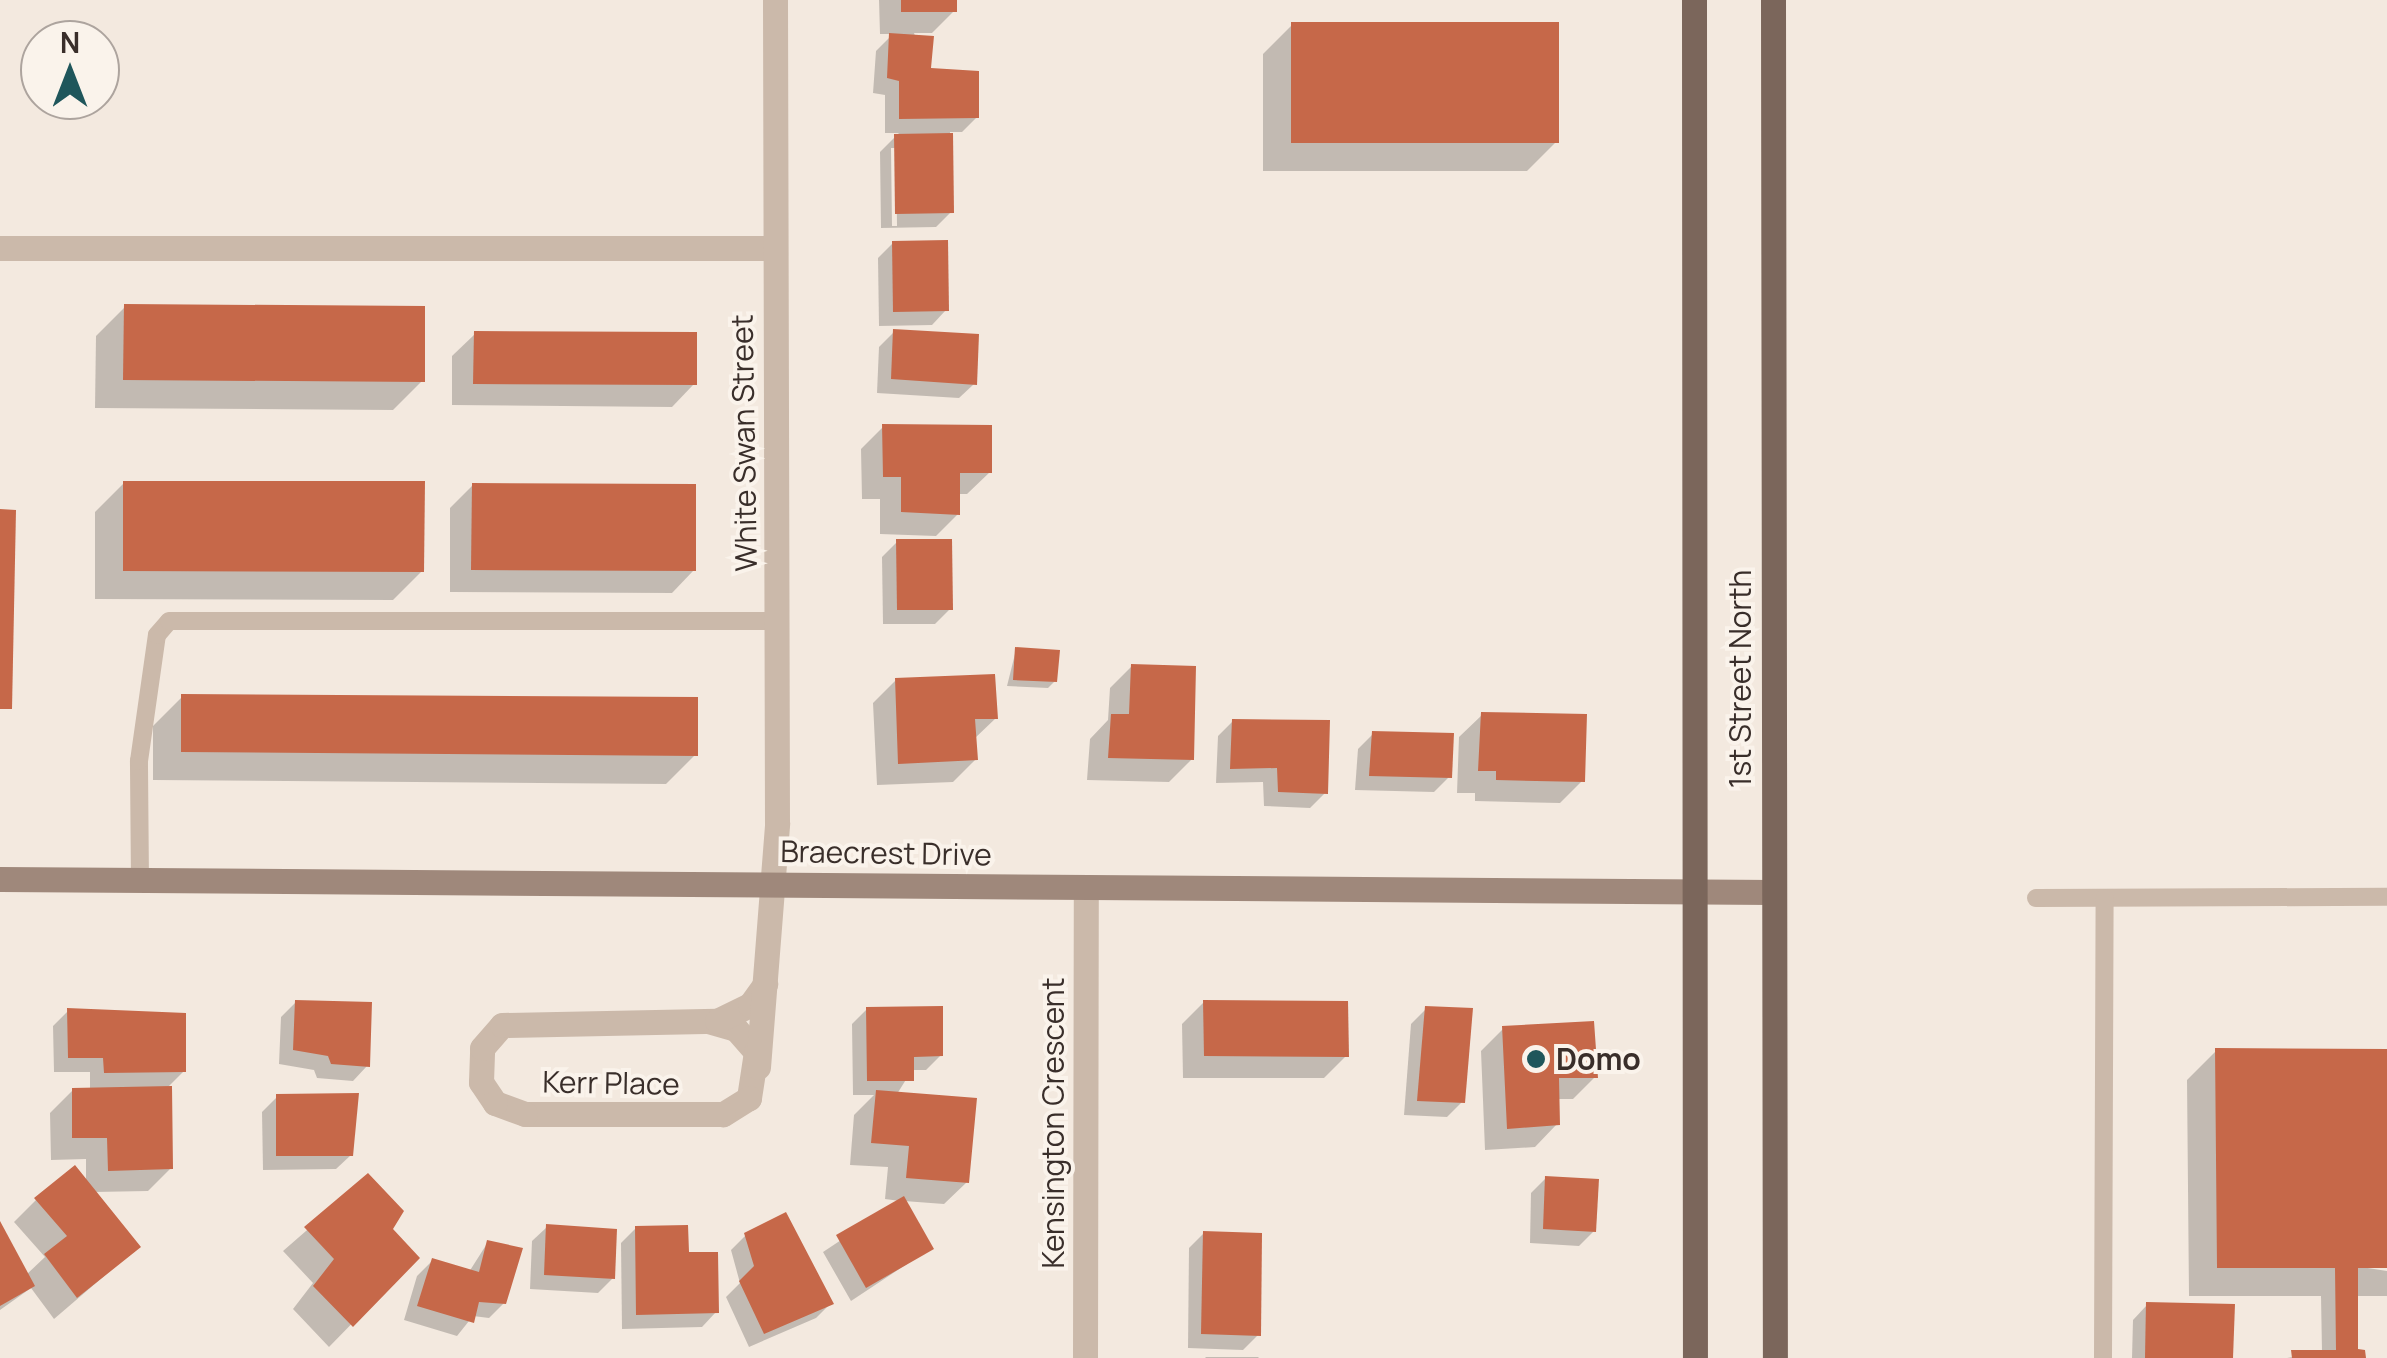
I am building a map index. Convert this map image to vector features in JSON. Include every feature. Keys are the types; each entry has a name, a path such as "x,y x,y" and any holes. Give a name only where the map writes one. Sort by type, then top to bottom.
{"main road":[{"name":"1st Street North","path":"1694,0 1695,1358"},
{"name":"1st Street North","path":"1774,0 1774,1358"}],"street":[{"name":"White Swan Street","path":"775,0 780,622 775,884"},
{"path":"0,248 774,248"},
{"name":"Braecrest Drive","path":"0,878 1772,892"},
{"name":"Kerr Place","path":"766,979 750,1005 708,1021 512,1022 482,1048 480,1082 495,1103 525,1114 705,1116 738,1109 749,1098 758,1067 775,884"},
{"name":"Kensington Crescent","path":"1085,1358 1086,887"},
{"name":"Kerr Place","path":"708,1021 748,1037 758,1067"}],"lane":[{"path":"140,882 139,761 156,634 169,621 780,622"},
{"path":"2036,898 2387,897"},
{"path":"2103,1358 2105,898"}],"building":[{"path":"901,0 957,0 957,12 901,12"},
{"path":"1291,22 1559,22 1559,143 1291,143"},
{"path":"889,33 934,36 931,68 979,71 979,118 899,119 899,81 887,78"},
{"path":"953,133 954,213 895,214 894,134"},
{"path":"948,240 949,311 893,312 892,241"},
{"path":"124,304 425,306 425,382 123,380"},
{"path":"893,329 979,334 977,385 891,379"},
{"path":"474,331 697,332 697,385 473,384"},
{"path":"882,424 992,425 992,473 960,473 960,515 901,512 901,477 883,477"},
{"path":"123,481 425,481 424,572 123,571"},
{"path":"472,483 696,484 696,571 471,570"},
{"path":"0,509 16,510 12,709 0,709"},
{"path":"896,539 952,539 953,610 897,610"},
{"path":"1015,647 1060,650 1057,682 1013,680"},
{"path":"1131,664 1196,666 1194,760 1108,758 1111,714 1129,714"},
{"path":"995,674 998,719 975,719 978,760 898,764 895,678"},
{"path":"181,694 698,697 698,756 181,752"},
{"path":"1481,712 1587,714 1585,782 1496,780 1496,771 1478,771"},
{"path":"1232,719 1330,720 1328,794 1278,792 1277,768 1230,769"},
{"path":"1372,731 1454,733 1452,778 1369,776"},
{"path":"295,1000 372,1002 370,1067 331,1064 328,1056 293,1050"},
{"path":"1203,1000 1348,1001 1349,1057 1204,1056"},
{"path":"943,1006 943,1056 914,1057 914,1081 867,1081 866,1007"},
{"path":"1425,1006 1473,1008 1465,1103 1417,1101"},
{"path":"67,1008 186,1013 186,1072 104,1073 103,1058 68,1058"},
{"path":"1594,1021 1598,1078 1559,1078 1560,1125 1507,1129 1502,1026"},
{"path":"2215,1048 2387,1049 2387,1268 2358,1268 2358,1349 2365,1350 2366,1358 2292,1358 2291,1350 2336,1350 2335,1268 2217,1268"},
{"path":"172,1086 173,1169 108,1171 107,1138 72,1138 72,1088"},
{"path":"876,1090 977,1098 969,1183 906,1178 909,1146 871,1143"},
{"path":"359,1093 353,1156 276,1156 276,1094"},
{"path":"75,1165 141,1247 77,1298 44,1254 67,1236 34,1198"},
{"path":"368,1173 404,1211 393,1229 420,1258 353,1327 313,1286 334,1259 304,1227"},
{"path":"1545,1176 1599,1179 1596,1232 1543,1229"},
{"path":"904,1196 934,1249 866,1288 836,1235"},
{"path":"786,1212 834,1304 764,1334 739,1281 754,1266 744,1233"},
{"path":"0,1221 35,1286 0,1306"},
{"path":"546,1224 617,1229 615,1279 544,1275"},
{"path":"688,1225 689,1252 718,1252 719,1313 636,1315 635,1226"},
{"path":"1203,1231 1262,1233 1261,1336 1201,1334"},
{"path":"487,1240 523,1248 506,1304 479,1302 474,1323 417,1306 432,1258 479,1272"},
{"path":"2146,1302 2235,1304 2233,1358 2145,1358"}],"place":[{"name":"Domo","path":"1536,1059"}]}
